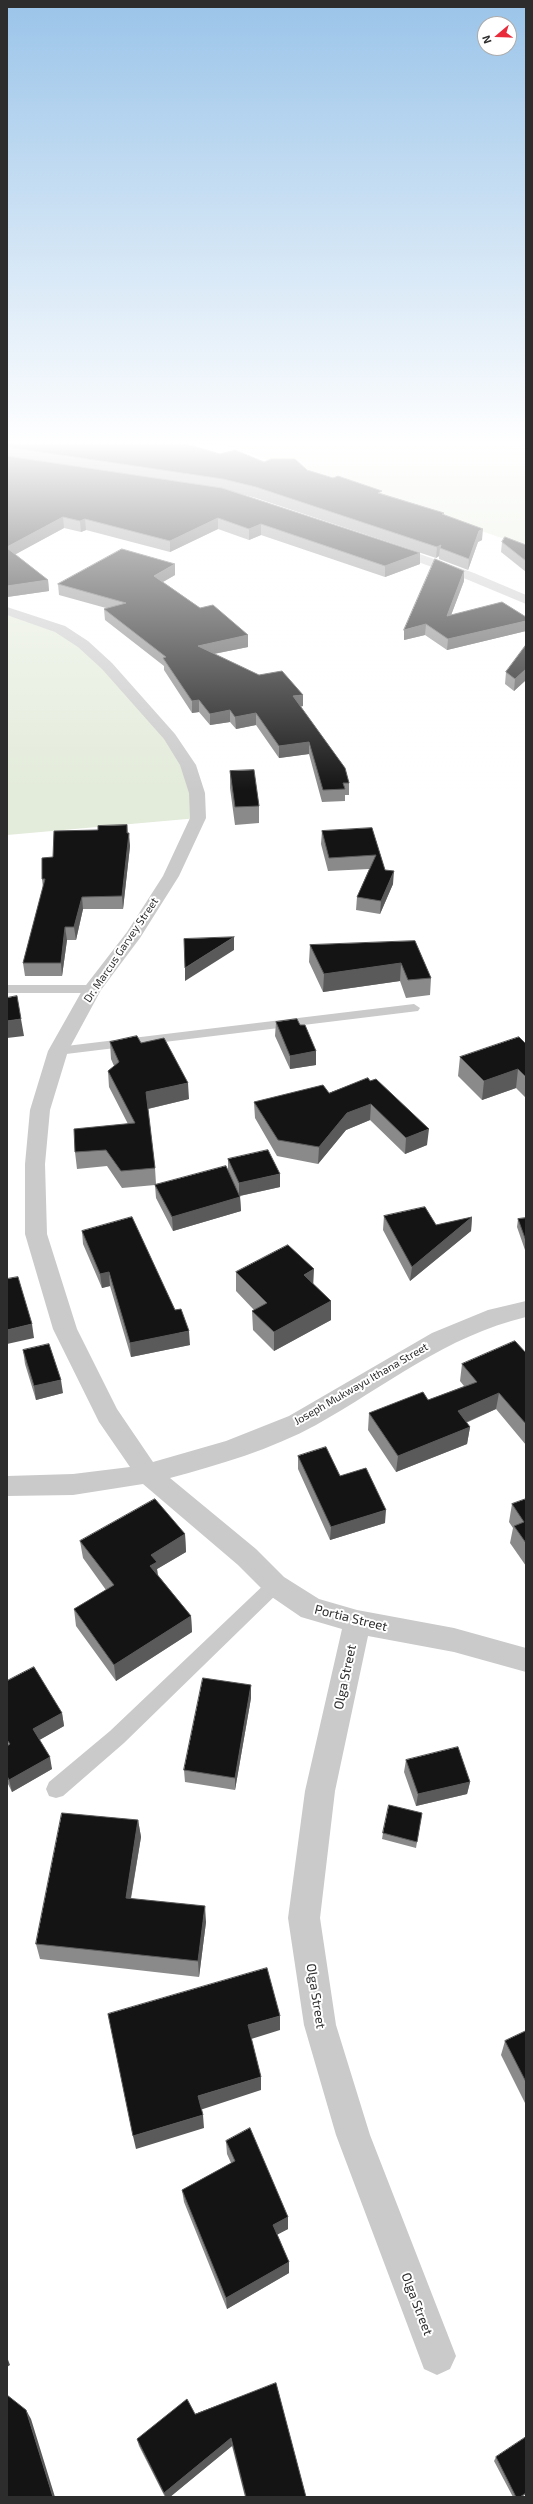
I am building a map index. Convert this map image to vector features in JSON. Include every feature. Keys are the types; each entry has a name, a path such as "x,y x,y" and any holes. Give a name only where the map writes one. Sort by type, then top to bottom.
{"street":[{"path":"424,558 526,600"},
{"path":"439,558 467,566 526,590"},
{"name":"Dr. Marcus Garvey Street","path":"7,611 60,629 82,644 107,666 170,737 188,765 197,793 198,818 171,876 134,934 92,989 58,1051 40,1110 35,1164 36,1234 65,1329 108,1415 148,1474"},
{"name":"Joseph Mukwayu Ithana Street","path":"7,1486 45,1488 148,1474 230,1451 307,1418 418,1350 462,1329 512,1312 526,1309"},
{"name":"Portia Street","path":"148,1474 247,1557 275,1585 311,1609 357,1622 454,1640 526,1660"},
{"name":"Olga Street","path":"357,1622 320,1791 304,1918 320,2025 353,2135 437,2356"}],"lane":[{"path":"7,990 92,989"},
{"path":"58,1051 414,1008"},
{"path":"56,1789 117,1737 275,1585"}],"green space":[{"path":"7,611 83,644 188,765 198,818 7,835"}],"building":[{"path":"7,558 20,558 48,580 7,586"},
{"path":"106,558 153,558 175,564 154,576 200,608 213,605 248,635 198,646 259,675 282,671 303,695 293,696 345,768 349,783 343,783 345,789 323,790 309,742 279,746 256,713 235,717 230,710 210,714 199,700 192,701 163,658 166,657 104,609 126,603 58,584"},
{"path":"361,558 407,558 385,566"},
{"path":"435,559 464,571 447,616 502,602 526,617 526,621 448,639 426,624 404,630"},
{"path":"526,645 526,669 515,679 506,672"},
{"path":"254,770 259,806 235,807 230,771"},
{"path":"127,825 127,833 129,833 122,896 82,897 74,927 65,927 61,963 23,963 45,879 42,879 42,858 53,857 54,831 98,830 98,826"},
{"path":"372,828 385,870 394,871 381,901 357,897 376,855 329,858 322,831"},
{"path":"234,937 185,968 184,939"},
{"path":"415,941 431,978 408,980 401,963 324,974 310,945"},
{"path":"17,996 21,1019 7,1021 7,998"},
{"path":"297,1019 300,1025 305,1025 316,1051 290,1056 276,1022"},
{"path":"137,1036 141,1043 164,1038 188,1083 146,1092 155,1168 121,1171 106,1150 75,1152 74,1129 135,1123 108,1071 119,1062 110,1042"},
{"path":"519,1037 526,1044 526,1077 518,1069 484,1081 460,1057"},
{"path":"368,1078 370,1081 376,1079 429,1129 406,1138 371,1104 347,1113 319,1147 278,1140 254,1102 323,1085 329,1093"},
{"path":"268,1150 280,1174 239,1183 228,1159"},
{"path":"226,1166 240,1197 172,1217 155,1185"},
{"path":"425,1207 436,1225 472,1217 412,1267 384,1216"},
{"path":"132,1217 175,1310 181,1309 189,1331 130,1343 109,1272 100,1274 82,1231"},
{"path":"526,1218 526,1241 518,1219"},
{"path":"288,1245 314,1269 304,1275 331,1301 274,1332 252,1311 267,1303 236,1272"},
{"path":"18,1277 32,1324 7,1330 7,1279"},
{"path":"515,1341 526,1353 526,1424 499,1393 458,1411 470,1427 398,1456 369,1413 423,1392 428,1400 477,1382 462,1364"},
{"path":"49,1344 61,1380 34,1386 23,1350"},
{"path":"326,1447 340,1476 366,1468 386,1510 331,1527 298,1456"},
{"path":"155,1499 185,1534 151,1555 157,1562 150,1566 191,1616 114,1665 74,1609 114,1585 80,1541"},
{"path":"526,1499 526,1543 514,1526 524,1522 512,1504"},
{"path":"34,1667 62,1713 33,1729 50,1757 9,1780 7,1776 7,1746 10,1744 7,1740 7,1681"},
{"path":"203,1678 251,1685 235,1778 184,1770"},
{"path":"458,1747 470,1782 418,1794 406,1760"},
{"path":"389,1805 422,1813 417,1842 383,1833"},
{"path":"62,1813 138,1820 126,1898 205,1906 198,1961 36,1944"},
{"path":"267,1968 280,2016 248,2025 261,2077 198,2096 203,2115 133,2136 108,2014"},
{"path":"526,2031 526,2082 505,2041"},
{"path":"250,2128 288,2217 273,2225 289,2262 226,2298 182,2190 235,2161 226,2141"},
{"path":"276,2383 306,2497 246,2497 231,2438 164,2493 137,2439 187,2399 195,2414"},
{"path":"7,2395 26,2410 53,2497 7,2497"},
{"path":"526,2437 526,2493 520,2497 516,2497 496,2457"}]}
